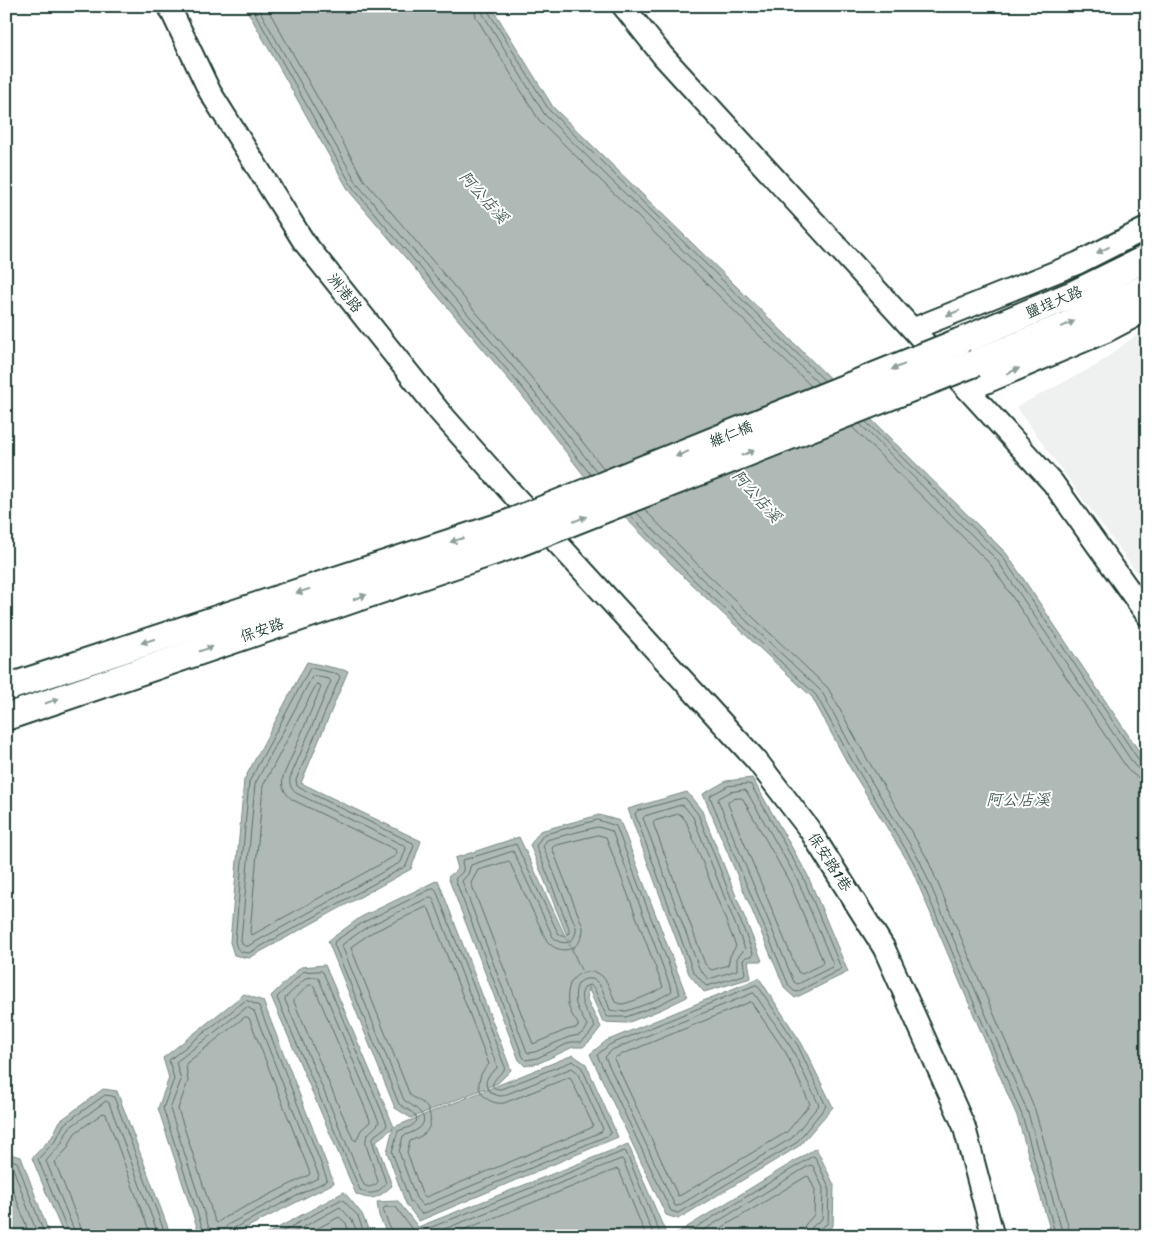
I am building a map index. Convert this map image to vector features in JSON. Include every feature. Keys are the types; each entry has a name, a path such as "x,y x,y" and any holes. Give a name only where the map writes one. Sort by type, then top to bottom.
{"main road":[{"name":"鹽埕大路","path":"959,342 1076,293 1147,258"},
{"name":"鹽埕大路","path":"975,363 1067,325 1147,287"},
{"name":"維仁橋","path":"511,534 959,342"},
{"name":"維仁橋","path":"511,534 975,363"},
{"name":"保安路","path":"6,688 511,534"},
{"name":"保安路","path":"6,717 511,534"}],"street":[{"name":"洲港路","path":"168,6 210,92 304,242 440,411 564,550"},
{"path":"623,6 663,56 1053,484 1147,615"},
{"path":"913,329 1078,263 1147,228"},
{"path":"968,390 1107,330 1147,310"},
{"name":"保安路1巷","path":"564,550 757,761 809,829 884,948 964,1126 993,1236"}],"shaded area":[{"path":"1147,327 1147,587 1016,407 1097,365"}],"water":[{"name":"阿公店溪","path":"245,6 491,6 553,107 1006,553 1147,763 1147,1236 1052,1236 1017,1116 910,865 849,766 812,697 689,582 586,478 521,394 349,191"},
{"path":"307,662 348,671 301,783 421,841 411,869 249,958 234,955 230,942 244,780"},
{"path":"752,778 807,874 848,972 795,998 785,989 703,794 726,781"},
{"path":"687,792 702,811 762,961 748,961 751,978 704,992 689,974 628,809"},
{"path":"599,815 620,821 687,997 627,1023 603,1022 588,987 587,1001 601,1027 591,1040 583,1047 573,1047 539,1063 525,1066 519,1060 448,877 458,869 455,858 519,837 581,970 530,845 540,831"},
{"path":"438,880 511,1070 498,1083 411,1118 395,1108 328,941 361,917"},
{"path":"325,965 394,1127 573,1055 586,1064 618,1137 419,1221 406,1204 387,1152 393,1128 376,1141 392,1186 376,1197 367,1198 356,1194 271,996 301,967"},
{"path":"759,978 802,1044 833,1107 799,1146 678,1219 666,1215 590,1054 606,1041"},
{"path":"244,994 263,1001 334,1183 230,1236 200,1236 158,1108 169,1078 163,1058"},
{"path":"103,1089 117,1091 171,1236 64,1236 32,1158 52,1137 60,1121"},
{"path":"628,1144 667,1236 388,1236 379,1216 377,1202 398,1201 418,1227"},
{"path":"816,1148 834,1185 833,1226 819,1236 674,1236 674,1235"},
{"path":"9,1154 21,1157 50,1236 6,1236 6,1157"},
{"path":"344,1192 362,1214 371,1236 263,1236"}]}
